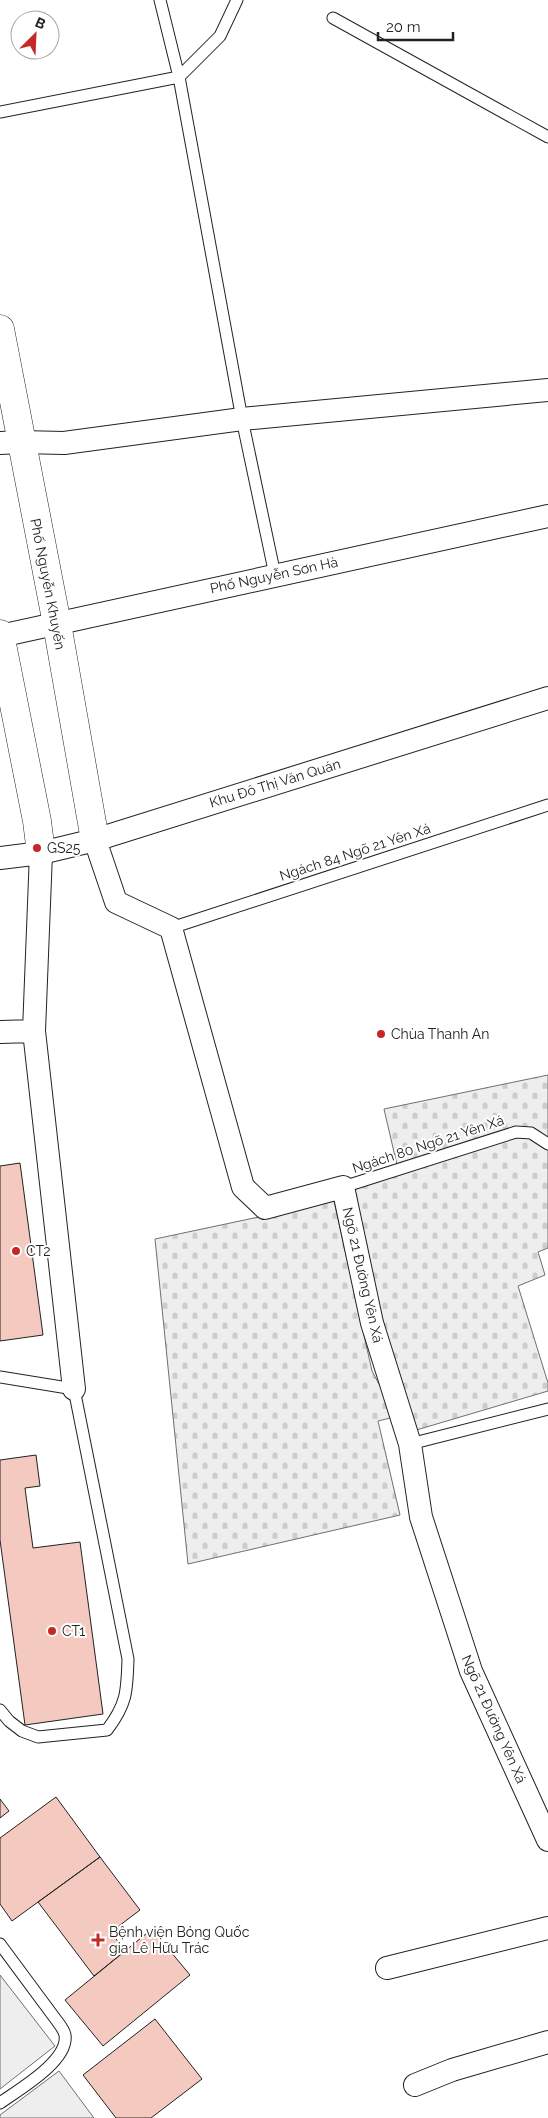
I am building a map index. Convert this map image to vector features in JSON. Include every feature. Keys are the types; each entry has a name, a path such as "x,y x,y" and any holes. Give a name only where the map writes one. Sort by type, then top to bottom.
{"street":[{"name":"Phố Nguyễn Khuyến","path":"0,329 10,443 57,624 95,840"},
{"path":"10,443 64,443 242,419 548,390"},
{"name":"Phố Nguyễn Sơn Hà","path":"0,635 548,516"},
{"path":"0,635 38,821 41,853 34,1031 74,1389"},
{"name":"Khu Đô Thị Văn Quán","path":"0,858 41,853 95,840 548,698"},
{"path":"95,840 116,902 171,928"},
{"name":"Ngõ 21 Đường Yên Xá","path":"171,928 243,1187 265,1208 343,1187 372,1323 410,1444 421,1517 471,1671 548,1840"},
{"path":"0,1032 34,1031"},
{"path":"387,1968 548,1928"},
{"path":"415,2085 452,2070 548,2042"}],"lane":[{"path":"160,0 178,77 242,419 274,575"},
{"path":"0,112 178,77 220,36 237,0"},
{"path":"333,18 548,137"},
{"name":"Ngách 84 Ngõ 21 Yên Xá","path":"171,928 548,805"},
{"name":"Ngách 80 Ngõ 21 Yên Xá","path":"343,1187 516,1132 531,1133 548,1144"},
{"path":"0,1377 74,1389 128,1659 127,1689 119,1714 107,1730 38,1736 22,1731 9,1721 0,1710"},
{"path":"410,1444 548,1409"},
{"path":"0,1944 65,2034 64,2047 55,2060 0,2103"}],"green space":[{"path":"548,1075 548,1248 538,1252 545,1275 518,1286 548,1383 548,1391 413,1431 376,1295 355,1190 397,1165 384,1109"},
{"path":"334,1201 372,1371 394,1417 378,1421 400,1515 188,1564 155,1239"},
{"path":"0,1975 55,2046 0,2089"},
{"path":"59,2071 94,2118 0,2118 0,2115"}],"building":[{"name":"CT2","path":"20,1163 43,1335 0,1341 0,1166"},
{"name":"CT1","path":"36,1455 40,1486 25,1488 33,1548 80,1542 103,1714 25,1725 0,1540 0,1460"},
{"path":"56,1797 100,1857 12,1921 0,1904 0,1838"},
{"path":"0,1799 9,1811 0,1818"},
{"path":"100,1857 140,1910 111,1932 125,1951 94,1976 38,1902"},
{"path":"152,1929 190,1975 103,2046 65,2000"},
{"path":"155,2019 202,2079 151,2118 116,2118 83,2075"}],"place":[{"name":"GS25","path":"37,848"},
{"name":"Chùa Thanh An","path":"381,1034"},
{"name":"CT2","path":"16,1251"},
{"name":"CT1","path":"52,1631"},
{"name":"Bệnh viện Bỏng Quốc gia Lê Hữu Trác","path":"98,1940"}]}
